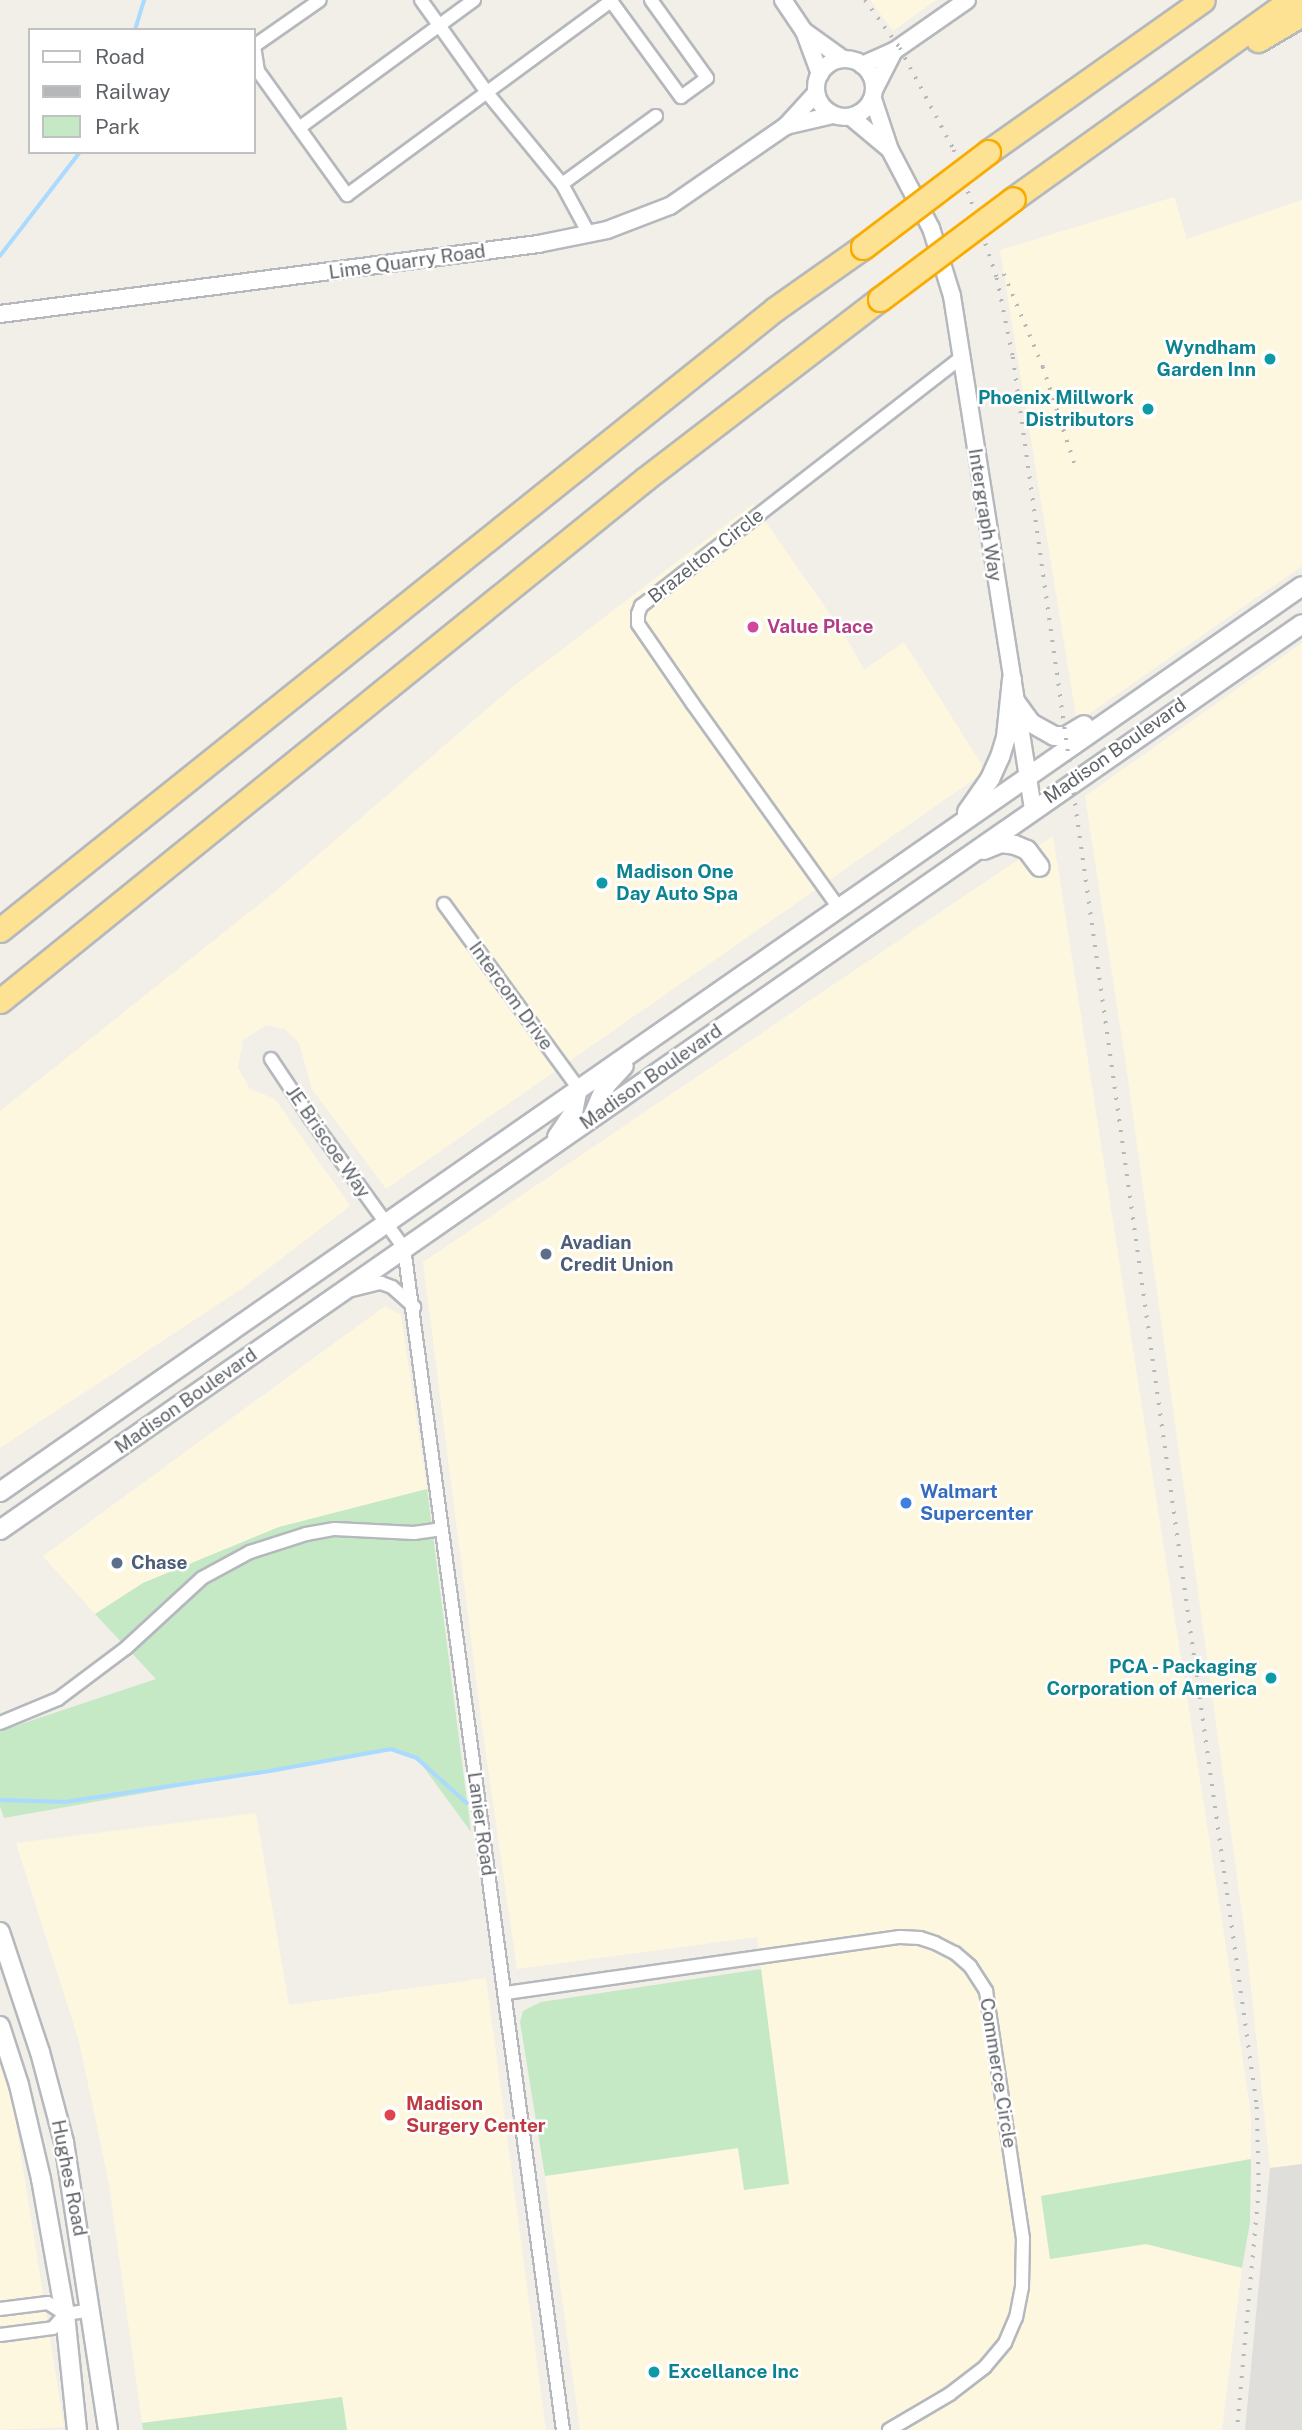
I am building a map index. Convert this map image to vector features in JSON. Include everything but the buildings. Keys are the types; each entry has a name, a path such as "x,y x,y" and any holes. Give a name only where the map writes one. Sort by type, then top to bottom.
{"highway":[{"path":"0,930 775,309 863,247 988,152 1203,0"},
{"path":"0,1001 645,479 1013,199 1291,0"},
{"path":"1080,151 1302,13"},
{"path":"0,923 42,896"}],"main road":[{"name":"Madison Boulevard","path":"0,1492 1302,586"},
{"name":"Madison Boulevard","path":"0,1530 404,1248 542,1156 592,1118 1033,809 1302,624"},
{"path":"958,824 981,794 1000,757 1006,737 1012,679"},
{"path":"1015,701 1031,723 1054,736 1066,736 1112,707 1158,686"},
{"path":"901,902 936,883 980,852 1001,843 1027,850 1040,867"},
{"path":"592,1118 606,1085 645,1043"},
{"path":"542,1156 573,1114 578,1088"},
{"path":"149,1388 167,1414"},
{"name":"Hughes Road","path":"0,1933 40,2052 64,2143 92,2310 108,2430"},
{"name":"Hughes Road","path":"0,2026 19,2085 41,2179 65,2314 77,2430"}],"street":[{"path":"256,45 320,0"},
{"path":"421,0 488,94 562,184 589,234"},
{"path":"299,128 474,0"},
{"path":"256,58 258,71 348,195 612,0 681,97 708,78 651,0"},
{"path":"783,0 804,30 820,74 816,93 819,102 833,115 851,117 867,107 894,51"},
{"path":"804,30 843,60 862,65 894,51 967,0"},
{"path":"820,74 834,62 843,60"},
{"path":"862,65 873,80 874,94"},
{"name":"Lime Quarry Road","path":"0,314 486,251 589,234 670,206 786,127 816,93"},
{"name":"Intergraph Way","path":"874,94 890,150 931,228 952,296 1033,809"},
{"name":"Lime Quarry Road","path":"786,127 833,115"},
{"path":"562,184 656,116"},
{"name":"Intergraph Way","path":"851,117 890,150"},
{"name":"Brazelton Circle","path":"839,908 638,624 638,614 641,606 961,358"},
{"name":"Intercom Drive","path":"444,904 578,1088"},
{"name":"JE Briscoe Way","path":"271,1059 386,1224"},
{"name":"Lanier Road","path":"386,1224 404,1248 414,1307 563,2430"},
{"path":"338,1294 381,1283 392,1287 414,1307"},
{"path":"0,1723 58,1699 126,1648 202,1578 250,1552 306,1534 335,1529 414,1533 442,1529"},
{"name":"Commerce Circle","path":"506,1993 900,1937 920,1938 935,1943 956,1953 970,1966 986,1991 1023,2238 1022,2287 1016,2317 1005,2343 985,2367 950,2394 889,2430"},
{"path":"0,2309 48,2303 65,2314"},
{"path":"0,2335 53,2328 65,2314 92,2310"}],"shaded area":[{"path":"870,0 936,0 893,31"},
{"path":"1174,197 1187,239 1302,200 1302,566 1077,722 1000,250"},
{"path":"753,504 844,634 864,670 904,642 986,771 386,1189 312,1089 299,1043 285,1029 266,1025 243,1040 238,1068 250,1089 275,1099 350,1206 243,1288 0,1448 0,1111 282,886 510,689"},
{"path":"1302,643 1302,2164 1270,2168 1247,1950 1127,1072 1085,796"},
{"path":"1053,836 1227,1953 1251,2115 1251,2159 1042,2196 1050,2259 1146,2244 1242,2268 1222,2430 580,2430 545,2176 738,2148 789,2184 757,1937 517,1969 482,1726 423,1262"},
{"path":"385,1306 401,1315 427,1489 279,1527 143,1583 95,1614 43,1556"},
{"path":"256,1813 289,2005 486,1978 546,2430 347,2430 342,2397 142,2423 109,2184 79,2041 16,1843"},
{"path":"0,2064 13,2105 64,2427 0,2430"},
{"path":"1302,2164 1302,2430 1245,2430 1270,2168"}],"green space":[{"path":"427,1489 471,1832 417,1758 391,1749 4,1818 0,1806 0,1731 156,1679 95,1614 143,1583 279,1527"},
{"path":"761,1969 789,2184 744,2190 738,2148 545,2176 520,2022 523,2011 541,2002"},
{"path":"1251,2159 1250,2222 1242,2268 1146,2244 1050,2259 1041,2196"},
{"path":"342,2397 347,2430 143,2430 142,2423"}],"waterway":[{"path":"136,28 144,0"},
{"path":"0,256 78,154"},
{"path":"0,1800 65,1802 270,1771 391,1749 417,1758 467,1803"}],"railway":[{"path":"865,0 900,48 954,150 997,278 1013,357 1257,2107 1259,2190 1237,2430"},
{"path":"1004,274 1043,367 1076,468"}],"place":[{"name":"Wyndham Garden Inn","path":"1270,359"},
{"name":"Phoenix Millwork Distributors","path":"1148,409"},
{"name":"Value Place","path":"753,627"},
{"name":"Madison One Day Auto Spa","path":"602,883"},
{"name":"Avadian Credit Union","path":"546,1254"},
{"name":"Walmart Supercenter","path":"906,1503"},
{"name":"Chase","path":"117,1563"},
{"name":"PCA - Packaging Corporation of America","path":"1271,1678"},
{"name":"Madison Surgery Center","path":"390,2115"},
{"name":"Excellance Inc","path":"654,2372"}]}
